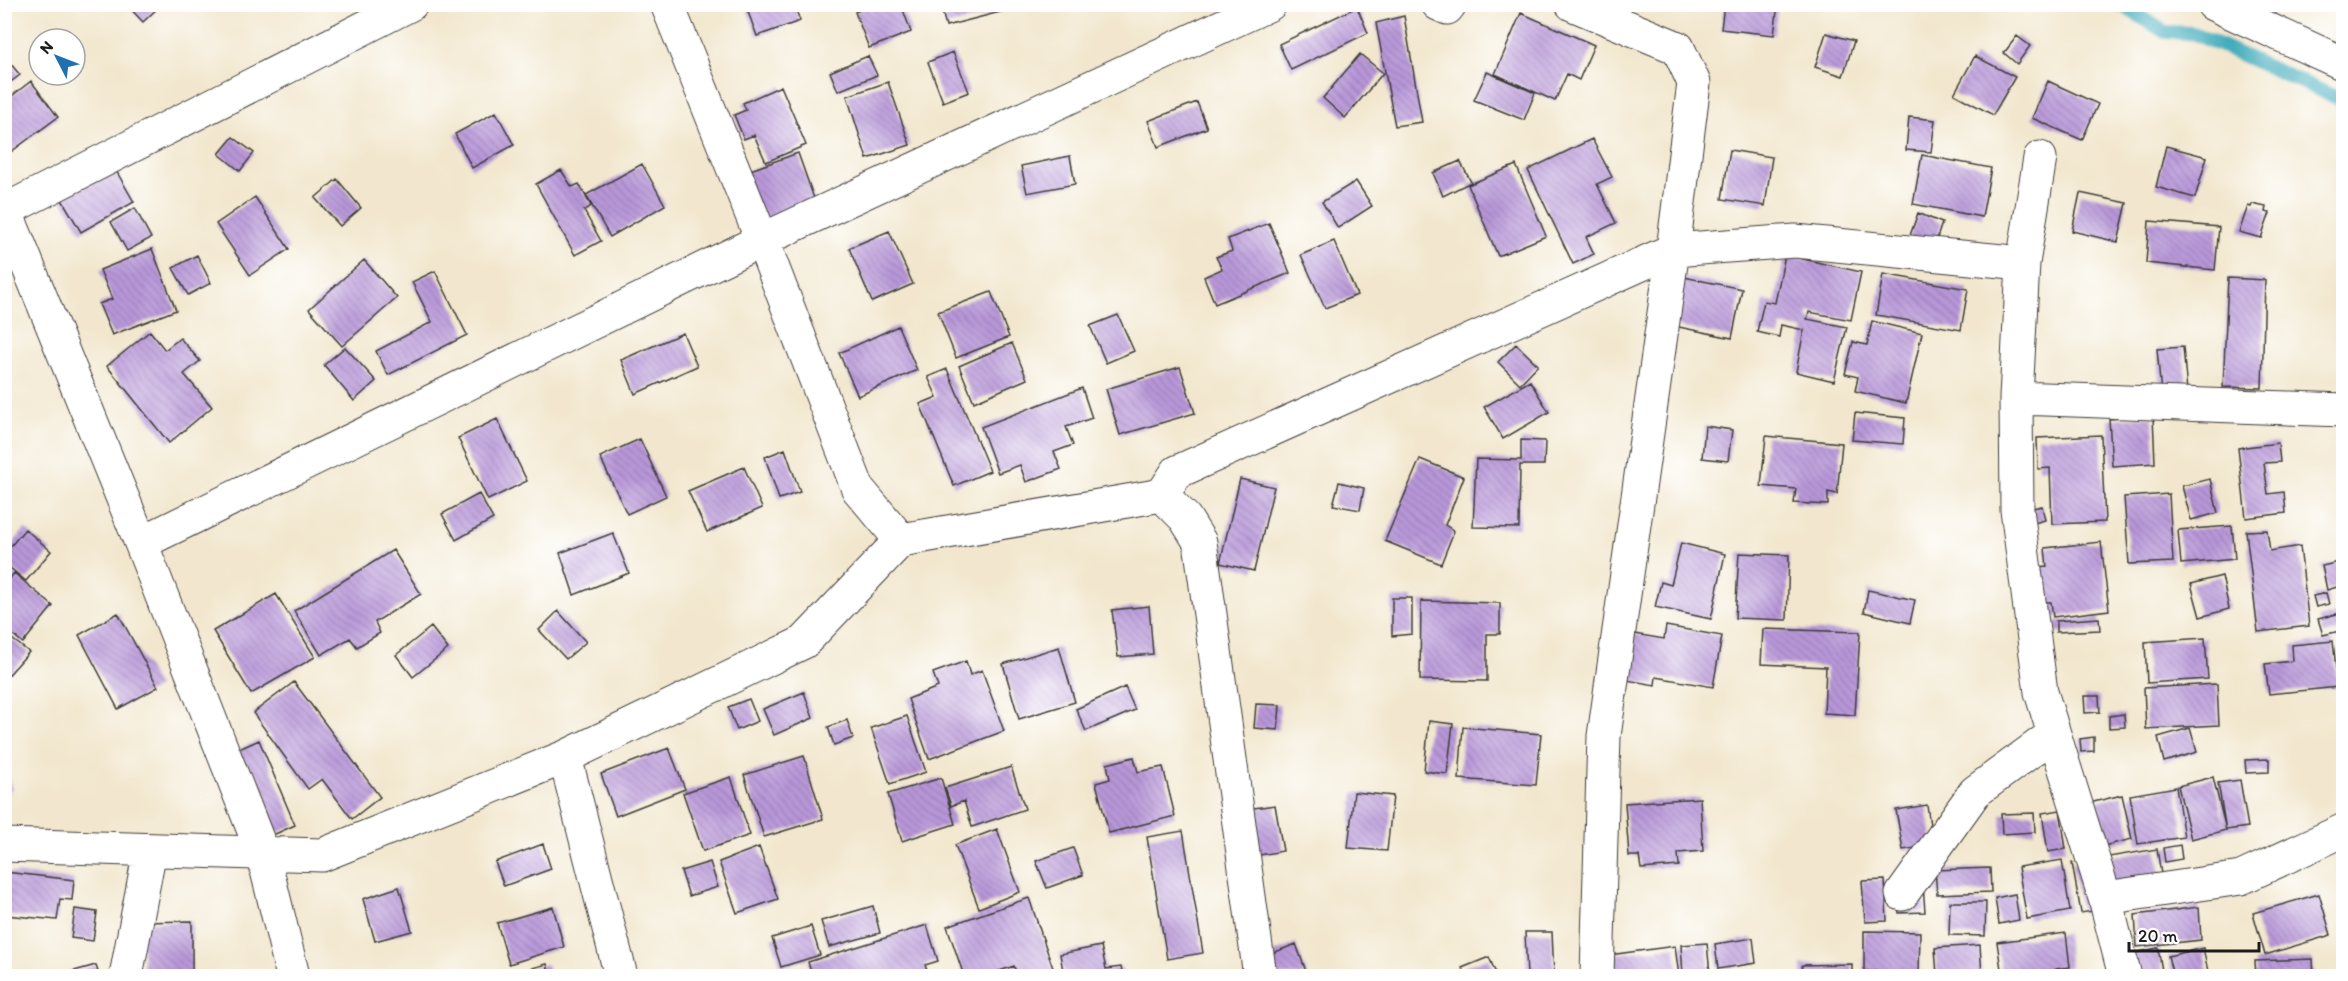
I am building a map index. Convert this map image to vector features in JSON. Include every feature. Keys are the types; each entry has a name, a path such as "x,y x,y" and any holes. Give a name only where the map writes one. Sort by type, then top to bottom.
{"street":[{"path":"292,976 262,854 141,543 5,209 411,4"},
{"path":"667,4 762,240 858,489 901,540"},
{"path":"141,543 762,240 1270,4"},
{"path":"1438,4 1447,8 1450,4"},
{"path":"1572,4 1678,48 1694,83 1673,250 1604,736 1597,976"},
{"path":"2213,4 2343,64"},
{"path":"2040,158 2023,263 2016,398 2017,510 2041,692 2105,898 2125,976"},
{"path":"4,845 322,855 565,757 804,642 901,540 1162,495 1177,472 1673,250 1795,241 2023,263"},
{"path":"2016,398 2343,410"},
{"path":"1162,495 1185,518 1200,542 1260,976"},
{"path":"1902,894 1975,792 2054,734"},
{"path":"565,757 621,976"},
{"path":"2105,898 2241,878 2343,830"},
{"path":"126,976 150,850"}],"building":[{"path":"126,4 162,4 143,22"},
{"path":"745,4 794,4 800,21 757,36"},
{"path":"874,4 901,4 911,32 869,48 855,12"},
{"path":"940,4 1027,4 1027,5 946,26"},
{"path":"1724,4 1778,4 1774,35 1721,29"},
{"path":"1357,7 1368,33 1291,70 1279,44"},
{"path":"1521,13 1594,45 1579,80 1567,74 1555,101 1495,74"},
{"path":"1404,16 1422,122 1395,126 1376,23"},
{"path":"1826,33 1854,41 1843,76 1815,67"},
{"path":"2017,36 2030,46 2017,64 2004,53"},
{"path":"953,52 969,92 943,102 928,62"},
{"path":"1360,54 1383,73 1345,118 1323,98"},
{"path":"4,56 20,75 4,87"},
{"path":"868,56 877,75 838,91 830,72"},
{"path":"1975,56 2015,77 1993,115 1954,94"},
{"path":"1487,72 1535,93 1524,120 1474,100"},
{"path":"2048,81 2098,104 2082,140 2032,118"},
{"path":"888,82 910,145 867,159 847,96"},
{"path":"27,84 27,87 36,87 58,117 4,157 4,102"},
{"path":"781,86 806,145 766,162 754,135 744,139 734,115 746,110 743,103"},
{"path":"1197,102 1207,128 1158,147 1148,121"},
{"path":"496,112 514,145 472,168 455,134"},
{"path":"1909,117 1935,120 1931,152 1906,150"},
{"path":"233,137 254,153 240,171 219,154"},
{"path":"1592,139 1612,177 1597,184 1616,223 1586,237 1594,254 1573,264 1528,170"},
{"path":"2166,146 2207,157 2195,198 2156,187"},
{"path":"1730,150 1772,157 1765,206 1722,199"},
{"path":"798,153 816,204 767,221 728,178"},
{"path":"1922,155 1991,168 1982,217 1913,204"},
{"path":"1070,156 1075,184 1027,193 1021,166"},
{"path":"1460,161 1471,182 1443,196 1433,173"},
{"path":"642,164 665,205 610,237 586,195"},
{"path":"1516,165 1546,236 1498,256 1468,185"},
{"path":"114,167 134,202 81,232 61,198"},
{"path":"561,170 572,187 579,184 591,206 584,211 601,241 575,255 536,184"},
{"path":"337,179 361,208 340,226 315,198"},
{"path":"1356,181 1372,206 1338,228 1322,202"},
{"path":"2080,193 2127,203 2118,242 2072,231"},
{"path":"255,197 289,249 250,275 216,224"},
{"path":"2252,204 2266,207 2265,212 2270,213 2261,238 2239,232 2248,206 2251,207"},
{"path":"135,208 151,238 127,251 111,222"},
{"path":"1918,213 1942,223 1933,250 1908,241"},
{"path":"2149,221 2219,227 2215,270 2146,263"},
{"path":"1269,223 1290,273 1215,304 1204,277 1222,269 1216,257 1232,251 1228,239"},
{"path":"889,231 913,284 872,302 849,248"},
{"path":"1334,241 1357,295 1325,308 1301,255"},
{"path":"152,249 176,310 112,335 99,304 112,299 100,270"},
{"path":"197,255 211,283 188,295 173,268"},
{"path":"1785,255 1861,272 1851,320 1809,312 1807,319 1847,327 1834,381 1796,372 1804,330 1781,325 1779,337 1757,332 1764,301 1775,303"},
{"path":"364,260 397,298 342,346 309,309"},
{"path":"435,271 467,335 388,375 376,351 432,322 412,282"},
{"path":"1883,274 1968,289 1961,330 1876,315"},
{"path":"1679,276 1742,289 1732,338 1669,325"},
{"path":"2228,278 2265,280 2262,388 2223,387"},
{"path":"991,292 1009,337 956,358 938,312"},
{"path":"1118,315 1134,351 1106,363 1090,326"},
{"path":"1872,321 1922,333 1906,403 1855,391 1858,377 1845,374 1853,342 1867,345"},
{"path":"898,326 917,370 858,396 839,353"},
{"path":"150,331 165,350 180,338 200,361 184,374 212,407 169,443 107,366"},
{"path":"683,333 697,366 635,394 621,360"},
{"path":"1012,343 1027,379 974,402 959,366"},
{"path":"1516,344 1538,365 1520,384 1498,362"},
{"path":"345,347 376,381 354,401 324,365"},
{"path":"2183,347 2187,391 2161,393 2157,349"},
{"path":"1180,367 1195,413 1120,435 1106,389"},
{"path":"947,369 990,471 954,486 920,404 937,397 928,377"},
{"path":"1530,381 1549,412 1503,439 1484,407"},
{"path":"1082,388 1092,418 1066,427 1073,445 1054,452 1061,469 1026,482 1020,465 998,473 981,427"},
{"path":"1855,413 1905,418 1903,444 1852,440"},
{"path":"2153,416 2155,463 2112,466 2109,419"},
{"path":"497,419 527,481 488,500 458,438"},
{"path":"1705,426 1732,430 1728,461 1702,458"},
{"path":"2101,435 2105,522 2052,524 2050,468 2038,469 2037,438"},
{"path":"1766,436 1842,443 1837,494 1828,492 1828,505 1794,503 1796,489 1761,486"},
{"path":"640,439 666,496 627,514 600,457"},
{"path":"1521,440 1545,441 1544,465 1520,465 1519,528 1473,527 1476,459 1521,460"},
{"path":"2278,443 2280,462 2264,463 2268,494 2284,492 2286,513 2246,518 2238,448"},
{"path":"785,449 800,492 779,499 765,457"},
{"path":"1420,459 1464,477 1445,525 1454,531 1441,564 1385,541"},
{"path":"744,467 762,508 707,532 688,491"},
{"path":"1240,479 1274,487 1254,571 1220,563"},
{"path":"2210,479 2218,513 2191,520 2182,486"},
{"path":"1339,482 1364,488 1360,510 1333,505"},
{"path":"479,494 493,519 456,540 442,514"},
{"path":"2169,494 2173,562 2129,564 2124,497"},
{"path":"2042,506 2045,520 2023,526 2020,511"},
{"path":"2232,526 2235,559 2181,564 2178,530"},
{"path":"25,529 51,551 26,581 4,563 4,554"},
{"path":"2267,530 2270,551 2300,546 2309,626 2258,632 2246,531"},
{"path":"613,533 629,573 574,595 560,553"},
{"path":"2101,542 2109,610 2053,617 2051,602 2041,602 2037,568 2047,567 2045,548"},
{"path":"1681,543 1725,554 1711,619 1655,607 1661,582 1671,585"},
{"path":"393,550 421,594 375,622 380,633 357,647 350,638 321,655 294,611"},
{"path":"1739,553 1789,555 1787,620 1735,618"},
{"path":"2339,562 2344,585 2327,590 2322,566"},
{"path":"14,573 53,606 23,643 5,628 5,585"},
{"path":"2222,576 2229,609 2200,617 2191,584"},
{"path":"1868,590 1915,600 1910,623 1864,612"},
{"path":"2326,593 2329,604 2316,607 2313,596"},
{"path":"276,594 315,657 251,694 213,631"},
{"path":"1392,598 1412,598 1412,634 1392,636"},
{"path":"1421,601 1500,603 1500,634 1487,634 1487,681 1420,680"},
{"path":"1149,606 1153,654 1118,657 1112,610"},
{"path":"558,611 586,642 566,659 539,630"},
{"path":"2344,612 2344,630 2323,635 2318,619"},
{"path":"118,613 158,687 118,709 79,635"},
{"path":"2099,618 2100,630 2056,632 2056,621"},
{"path":"1666,626 1722,636 1713,687 1656,677 1655,685 1615,678 1623,632 1664,639"},
{"path":"431,627 448,649 413,677 396,655"},
{"path":"1763,629 1860,632 1855,715 1824,713 1826,667 1761,664"},
{"path":"4,633 29,652 4,680"},
{"path":"2205,638 2208,679 2147,683 2145,642"},
{"path":"2333,641 2338,687 2269,694 2265,664 2293,661 2292,645"},
{"path":"1059,647 1075,702 1019,719 1003,664"},
{"path":"966,661 970,675 982,670 1004,731 929,759 908,699 938,687 933,673"},
{"path":"294,682 380,797 352,819 322,779 308,789 253,713"},
{"path":"2217,684 2219,725 2146,729 2144,688"},
{"path":"1125,687 1135,710 1086,731 1076,709"},
{"path":"804,692 813,718 774,735 763,709"},
{"path":"2084,696 2099,696 2100,712 2085,713"},
{"path":"749,699 758,721 737,730 728,707"},
{"path":"1256,704 1280,705 1278,730 1254,728"},
{"path":"2124,714 2125,727 2109,728 2109,716"},
{"path":"907,716 926,772 890,784 871,728"},
{"path":"847,720 853,738 834,745 828,727"},
{"path":"1429,721 1453,724 1447,774 1424,771"},
{"path":"1463,727 1541,734 1536,785 1459,779"},
{"path":"2190,728 2197,752 2164,762 2158,737"},
{"path":"2094,737 2094,751 2081,752 2080,739"},
{"path":"259,740 295,825 262,840 226,755"},
{"path":"669,748 685,789 616,816 601,774"},
{"path":"804,756 823,819 764,837 744,775"},
{"path":"1134,757 1138,772 1163,767 1175,816 1109,833 1096,783 1110,779 1107,764"},
{"path":"2269,759 2269,772 2246,773 2245,760"},
{"path":"1011,767 1025,809 972,827 964,801 951,806 945,788"},
{"path":"4,769 12,789 4,792"},
{"path":"731,777 750,835 703,851 683,793"},
{"path":"2213,777 2226,830 2191,839 2178,786"},
{"path":"941,778 955,824 902,841 888,794"},
{"path":"2240,780 2248,827 2226,830 2218,783"},
{"path":"2176,787 2184,837 2138,844 2130,795"},
{"path":"1354,792 1393,796 1387,851 1348,848"},
{"path":"2122,795 2132,839 2075,853 2065,809"},
{"path":"1700,798 1703,851 1678,853 1679,866 1641,869 1639,856 1629,856 1625,803"},
{"path":"1275,805 1283,851 1248,857 1240,810"},
{"path":"1927,805 1933,845 1903,850 1896,810"},
{"path":"2060,810 2066,849 2048,852 2042,813"},
{"path":"2034,813 2035,832 2002,834 2001,814"},
{"path":"997,829 1020,892 979,908 955,845"},
{"path":"1183,831 1203,953 1167,959 1147,837"},
{"path":"543,844 551,869 504,886 495,862"},
{"path":"2180,845 2182,859 2165,862 2163,848"},
{"path":"759,847 778,899 737,913 719,862"},
{"path":"1073,848 1083,875 1047,888 1036,861"},
{"path":"2157,849 2165,899 2081,913 2072,863"},
{"path":"2062,860 2070,911 2027,919 2018,867"},
{"path":"710,862 718,887 689,896 681,871"},
{"path":"1990,868 1991,892 1937,894 1935,870"},
{"path":"5,872 74,880 72,900 60,899 57,920 5,915"},
{"path":"1885,880 1887,921 1865,922 1862,881"},
{"path":"1923,884 1925,912 1899,913 1896,885"},
{"path":"399,887 412,931 375,941 363,899"},
{"path":"2015,894 2019,920 1999,924 1995,898"},
{"path":"2319,894 2331,935 2265,955 2253,913"},
{"path":"1029,898 1054,971 1039,976 1017,976 1014,966 985,976 964,976 947,926"},
{"path":"1950,902 1986,902 1985,936 1949,935"},
{"path":"873,906 880,933 829,947 821,921"},
{"path":"553,907 564,947 509,964 497,923"},
{"path":"2199,907 2201,940 2137,947 2135,915"},
{"path":"75,909 97,912 93,941 71,938"},
{"path":"192,921 192,976 143,976 142,922"},
{"path":"927,925 938,961 925,965 929,976 896,976 895,974 840,976 839,974 812,976 808,962"},
{"path":"811,926 820,955 781,967 772,938"},
{"path":"1864,931 1920,932 1919,973 1864,971"},
{"path":"1525,932 1552,932 1554,976 1527,976"},
{"path":"2066,933 2070,967 2056,969 2057,976 2002,976 1997,942"},
{"path":"1753,938 1756,963 1718,969 1715,944"},
{"path":"1707,943 1710,974 1683,976 1681,945"},
{"path":"1296,944 1307,974 1264,976 1257,959"},
{"path":"1980,945 1982,976 1937,976 1935,948"},
{"path":"1101,946 1106,969 1121,967 1123,976 1064,976 1060,954"},
{"path":"1675,946 1679,976 1605,976 1602,956"},
{"path":"2158,948 2163,976 2124,976 2120,956"},
{"path":"2203,948 2209,976 2173,976 2168,956"},
{"path":"1489,957 1497,976 1466,976 1462,968"},
{"path":"2313,959 2314,976 2256,976 2255,961"},
{"path":"547,964 550,976 504,976"},
{"path":"1852,964 1852,976 1802,976 1802,965"},
{"path":"96,965 99,976 56,976"}],"waterway":[{"path":"2120,4 2165,32 2193,33 2344,101"}]}
